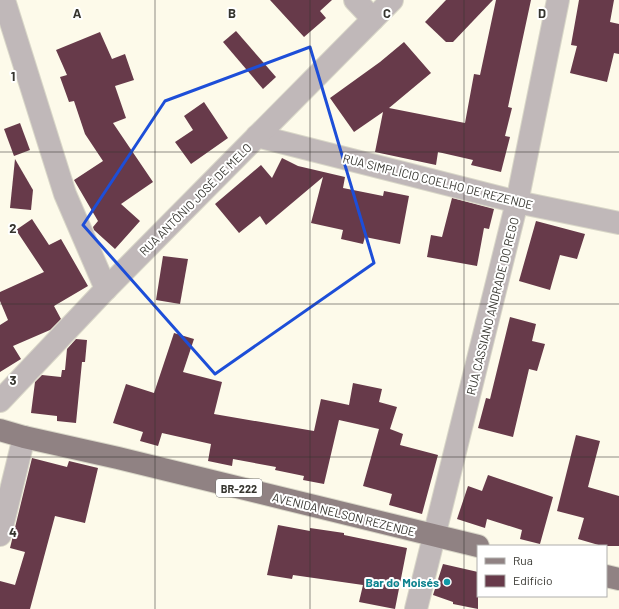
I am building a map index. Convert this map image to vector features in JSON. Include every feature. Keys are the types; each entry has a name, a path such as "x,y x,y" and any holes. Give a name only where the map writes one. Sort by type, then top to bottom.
{"main road":[{"name":"AVENIDA NELSON REZENDE","path":"0,430 477,546"},
{"path":"607,576 619,579"}],"street":[{"path":"4,0 65,194 106,289"},
{"path":"355,0 373,19"},
{"name":"RUA ANTÔNIO JOSÉ DE MELO","path":"0,401 106,289 392,0"},
{"name":"RUA CASSIANO ANDRADE DO REGO","path":"416,609 517,202 558,0"},
{"name":"RUA SIMPLÍCIO COELHO DE REZENDE","path":"258,136 517,202 619,223"},
{"path":"0,535 24,437"}],"highlighted area":[{"path":"310,47 374,263 215,374 83,225 165,101"}],"building":[{"path":"270,0 332,0 320,11 326,18 304,37"},
{"path":"446,0 493,0 453,42 446,42 425,22"},
{"path":"496,0 531,0 508,107 512,108 505,136 510,137 501,172 471,165 473,160 438,152 436,165 375,152 383,112 354,132 330,98 380,62 404,42 431,73 389,108 465,123 474,74 480,75"},
{"path":"579,0 614,0 610,22 619,24 619,54 614,53 607,82 570,73 577,46 571,45"},
{"path":"236,31 276,77 263,89 223,42"},
{"path":"100,32 112,59 125,54 134,80 115,86 126,118 113,123 153,182 121,204 140,221 115,249 94,230 93,227 98,221 74,180 103,161 85,134 74,101 69,102 60,77 67,75 56,50"},
{"path":"204,102 228,138 191,164 175,142 193,130 184,116"},
{"path":"20,123 30,150 14,156 4,129"},
{"path":"282,158 298,166 345,177 343,188 383,196 384,191 409,196 400,244 365,237 363,244 341,239 343,230 311,223 323,177 266,225 260,216 239,233 215,204 261,165 272,178"},
{"path":"15,159 33,190 31,210 10,208"},
{"path":"452,198 494,209 489,229 484,228 477,266 427,257 431,235 442,237"},
{"path":"32,219 49,245 61,239 88,286 54,306 61,319 50,330 13,346 21,359 0,372 0,325 8,320 0,301 0,292 44,272 16,230"},
{"path":"536,221 585,234 577,259 560,255 550,290 519,281"},
{"path":"163,256 188,259 180,304 156,300"},
{"path":"510,317 536,324 532,341 545,344 537,371 529,369 513,437 478,428 486,398 490,399"},
{"path":"174,333 194,339 183,372 222,382 214,414 314,431 321,399 349,405 353,383 382,389 379,402 397,407 390,429 403,434 400,445 438,455 422,514 389,505 392,494 363,486 379,429 339,420 324,484 303,480 304,476 275,470 276,467 233,459 232,466 208,461 211,444 162,433 158,446 140,441 143,432 113,423 126,384 154,393"},
{"path":"76,339 87,340 85,362 82,362 76,423 57,421 57,416 31,413 35,382 42,375 61,377 62,370 65,370 67,349"},
{"path":"576,435 600,441 588,487 619,496 619,546 599,545 578,539 584,518 557,511"},
{"path":"32,458 67,467 69,461 98,468 85,523 55,516 30,609 0,609 0,581 15,585 25,552 10,548"},
{"path":"488,475 553,497 540,544 520,539 522,530 487,519 485,528 457,519 468,486 482,491"},
{"path":"278,525 310,531 310,528 344,533 344,535 407,548 395,609 359,602 363,585 293,575 292,579 267,575"},
{"path":"443,564 477,572 478,609 453,604 453,602 433,595"}],"place":[{"name":"Bar do Moisés","path":"447,582"}]}
